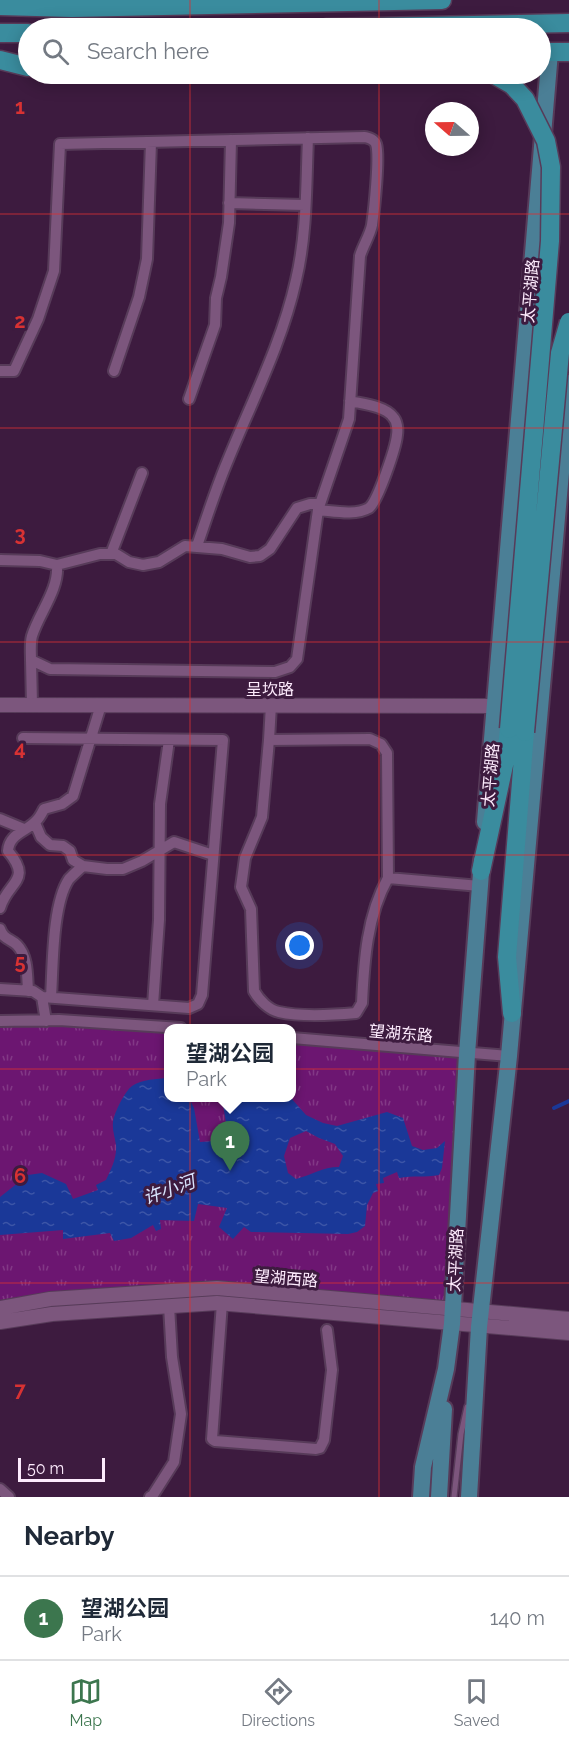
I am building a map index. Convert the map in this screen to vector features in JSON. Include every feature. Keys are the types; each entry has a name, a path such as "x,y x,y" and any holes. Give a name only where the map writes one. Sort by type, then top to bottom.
{"highway":[{"path":"72,8 135,0"},
{"path":"0,5 72,8 442,0"},
{"path":"551,24 569,23"},
{"path":"551,42 569,32"},
{"path":"0,33 18,33"},
{"path":"551,48 569,52"},
{"path":"0,55 18,54"},
{"path":"0,60 18,64"},
{"path":"510,84 525,99 546,141 551,167 550,241 517,730 507,957 512,1013"},
{"path":"480,878 506,756 517,730 560,353 569,322"}],"main road":[{"name":"太平湖路","path":"421,1497 427,1445 446,1369 452,1316 466,1054 496,706 541,84"},
{"name":"太平湖路","path":"469,1497 480,1319 509,1056 569,383"},
{"path":"439,1497 446,1369"}],"street":[{"path":"0,371 14,371 38,319 54,271 60,144 364,137 373,139 376,144 377,166 371,227 360,256 349,419 319,507 297,659 290,667 275,672 50,669 31,660"},
{"path":"197,546 228,460 250,413 271,359 296,280 304,235 308,138"},
{"path":"189,399 215,325 216,298 224,259 230,203 231,140"},
{"path":"114,371 140,297 147,259 151,142"},
{"path":"230,203 305,205"},
{"path":"0,560 40,561 57,565 100,554 116,554 129,562 143,565 159,562 185,546 222,549 250,557 260,556 270,549 297,508 310,504 359,512 370,507 378,493 397,435 396,423 392,415 382,409 350,401"},
{"path":"111,554 142,473"},
{"path":"32,705 31,638 50,597 58,572 57,565"},
{"name":"呈坎路","path":"0,705 496,706 541,710"},
{"path":"0,908 3,897 18,882 20,873 18,863 4,851 11,840 35,823 44,809 62,804 73,796 101,705"},
{"path":"269,740 370,739 381,744 387,753 388,878 375,908 369,932 362,1003 356,1013 334,1015 278,1012 258,999 254,991 251,909 241,887 245,858 262,817 271,705"},
{"path":"0,989 33,991 46,997 189,1008 198,1004 202,995 223,740 23,738"},
{"path":"153,1005 159,920 160,804 169,740"},
{"path":"0,819 24,829"},
{"path":"35,823 41,837 50,845 63,846 70,851 73,860 83,866 123,869 142,861 174,842 213,855"},
{"path":"46,1021 46,997 55,927 61,901 68,880 83,866"},
{"path":"388,878 480,878"},
{"path":"0,929 1,934 16,944 25,959 28,991"},
{"path":"0,1022 46,1021 164,1028"},
{"name":"望湖东路","path":"296,1038 509,1056"},
{"name":"望湖西路","path":"0,1308 50,1299 217,1288 480,1319 569,1334"},
{"path":"222,1304 212,1439 215,1441 320,1448 324,1440 332,1370 327,1330"},
{"name":"望湖西路","path":"0,1322 52,1314 222,1304 452,1316"},
{"path":"150,1497 174,1462 181,1414 172,1357 169,1306"},
{"name":"望湖西路","path":"480,1319 569,1319"},
{"path":"0,1490 9,1497"}],"lane":[{"path":"454,1497 461,1434 476,1364"}],"green space":[{"path":"0,1021 164,1028 164,1102 296,1102 296,1038 467,1054 452,1309 217,1288 0,1308"}],"water":[{"path":"164,1079 164,1102 191,1102 200,1142 229,1140 223,1102 295,1102 306,1115 323,1123 337,1126 387,1112 403,1118 412,1146 423,1150 437,1148 445,1141 442,1168 439,1175 399,1178 397,1172 383,1178 384,1183 376,1184 378,1191 373,1193 367,1205 365,1226 357,1232 348,1234 251,1232 244,1227 233,1239 219,1227 227,1208 198,1204 194,1221 160,1220 161,1229 156,1231 153,1225 131,1238 114,1241 110,1233 63,1239 63,1230 0,1235 0,1197 28,1175 42,1173 66,1184 73,1199 98,1190 96,1185 106,1180 115,1159 113,1122 115,1113 129,1089 145,1081","holes":["306,1131 335,1144 343,1156 339,1167 296,1179 288,1173 284,1156 290,1138"]}],"waterway":[{"name":"许小河","path":"554,1108 569,1101"}],"place":[{"name":"望湖公园","path":"230,1171"}]}
